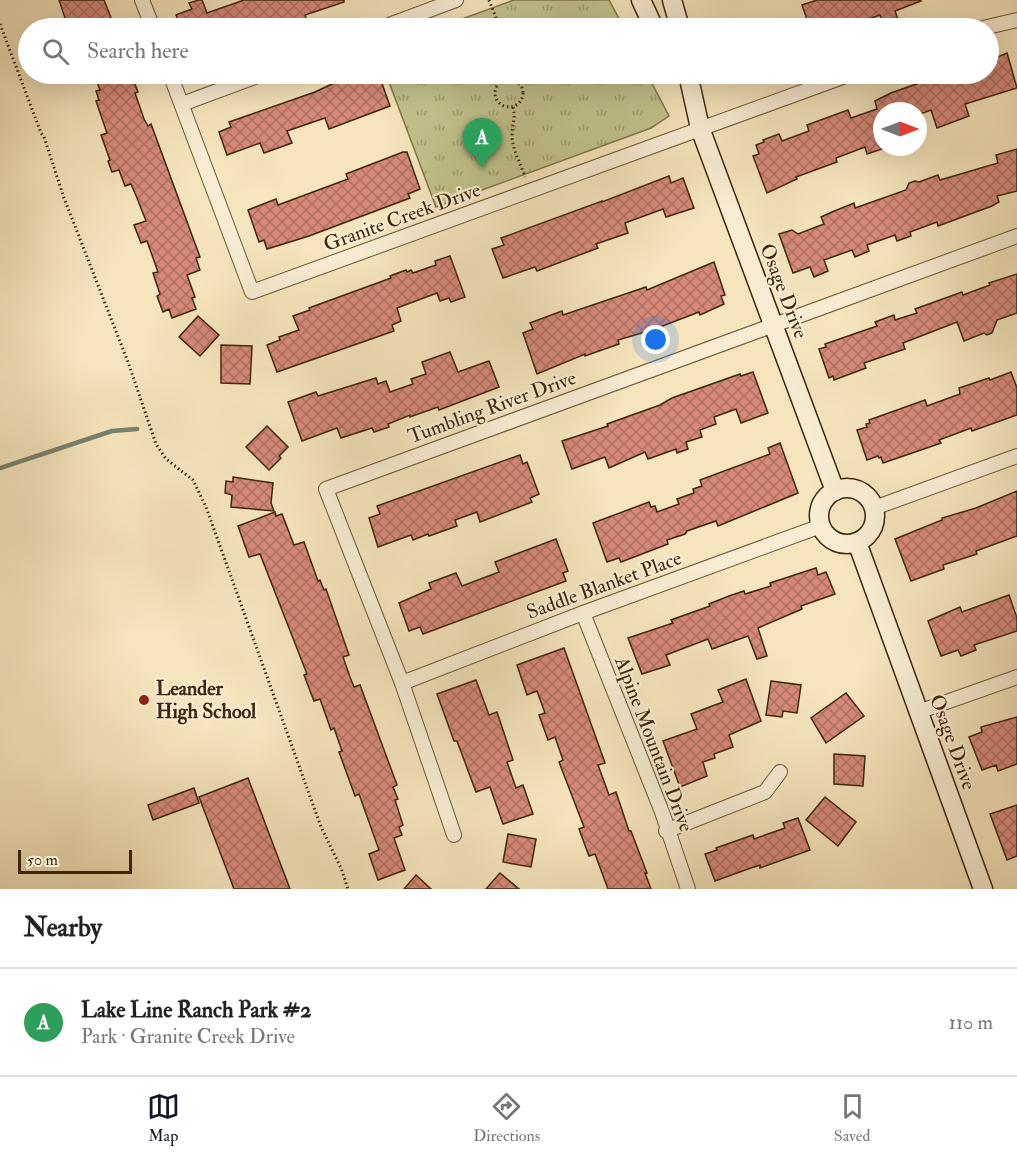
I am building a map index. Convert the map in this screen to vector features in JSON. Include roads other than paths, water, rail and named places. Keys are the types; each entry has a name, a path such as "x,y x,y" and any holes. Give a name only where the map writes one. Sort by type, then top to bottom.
{"street":[{"path":"142,0 149,18"},
{"path":"408,18 456,0"},
{"path":"641,0 649,18"},
{"path":"672,0 677,18"},
{"path":"999,24 1017,20"},
{"name":"Granite Creek Drive","path":"174,84 252,292 823,84"},
{"path":"182,104 236,84"},
{"name":"Osage Drive","path":"683,84 695,106"},
{"name":"Osage Drive","path":"690,84 700,128 835,491"},
{"name":"Tumbling River Drive","path":"454,835 402,683 326,489 1017,236"},
{"path":"874,508 1017,456"},
{"path":"851,489 858,491 865,495 874,508 872,529 863,539 856,542 842,544 836,542 821,526 823,502 835,491 851,489"},
{"name":"Saddle Blanket Place","path":"402,683 583,613 821,526"},
{"name":"Osage Drive","path":"856,542 983,889"},
{"name":"Alpine Mountain Drive","path":"583,613 662,812 666,831 685,874 688,889"},
{"path":"918,712 1017,677"},
{"path":"666,831 765,792 780,772"}],"waterway":[{"path":"0,468 112,431 137,429"}],"place":[{"name":"Lake Line Ranch Park #2","path":"482,168"},
{"name":"Leander High School","path":"144,700"}]}
